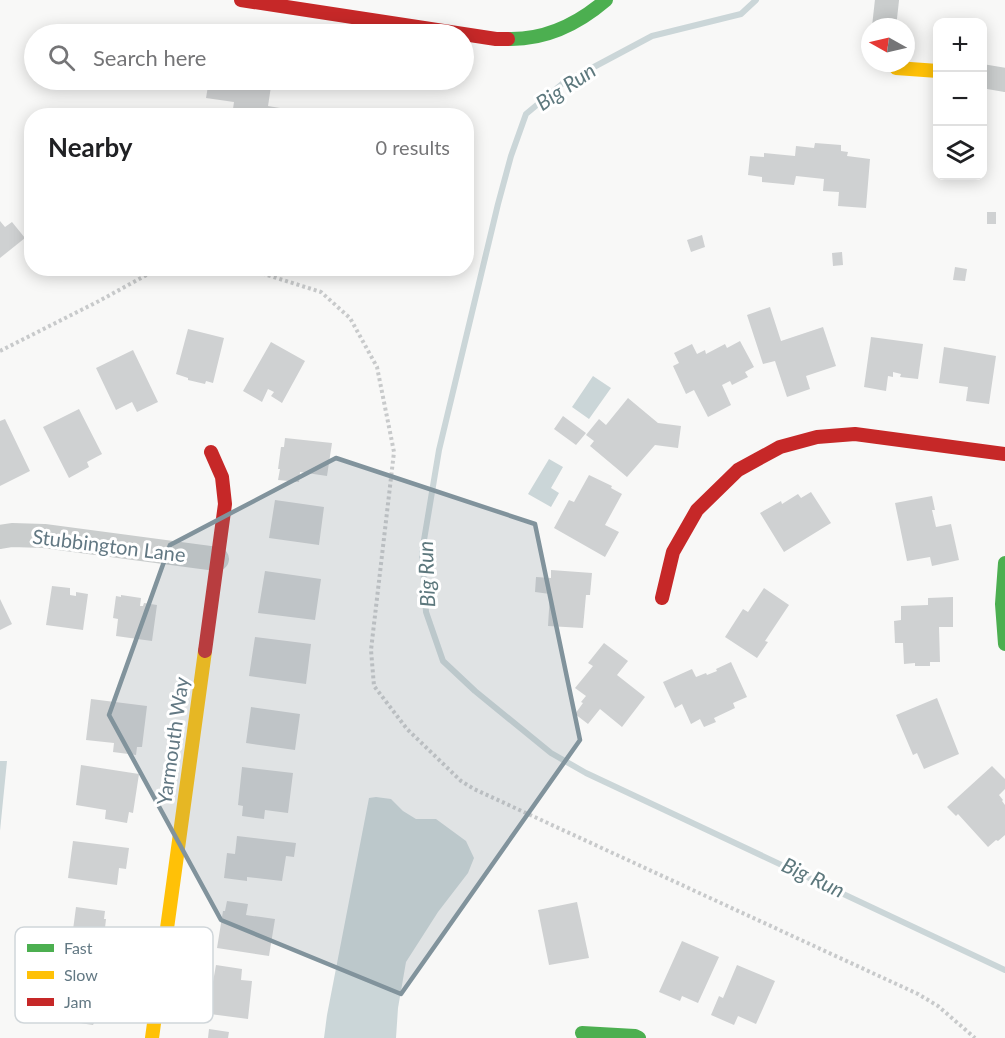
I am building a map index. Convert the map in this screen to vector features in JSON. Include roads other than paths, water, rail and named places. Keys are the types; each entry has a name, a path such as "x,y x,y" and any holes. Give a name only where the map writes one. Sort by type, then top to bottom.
{"street":[{"path":"241,0 398,24"},
{"path":"474,36 496,39 530,39 568,27 606,0"},
{"path":"885,18 887,0"},
{"path":"915,69 933,70"},
{"path":"987,77 1005,80"},
{"path":"662,598 673,552 697,510 738,470 780,447 817,437 855,434 1005,454"},
{"name":"Yarmouth Way","path":"167,927 225,504 222,477 211,452"},
{"name":"Stubbington Lane","path":"0,537 44,536 218,559"},
{"path":"1005,563 1001,622 1005,644"},
{"name":"Yarmouth Way","path":"152,1038 154,1023"},
{"path":"582,1033 639,1038"}],"waterway":[{"name":"Big Run","path":"756,0 741,14 652,36 562,84 526,114 511,156 498,204 439,450 422,552 426,612 443,661 475,691 551,753 586,773 1005,970"}]}
